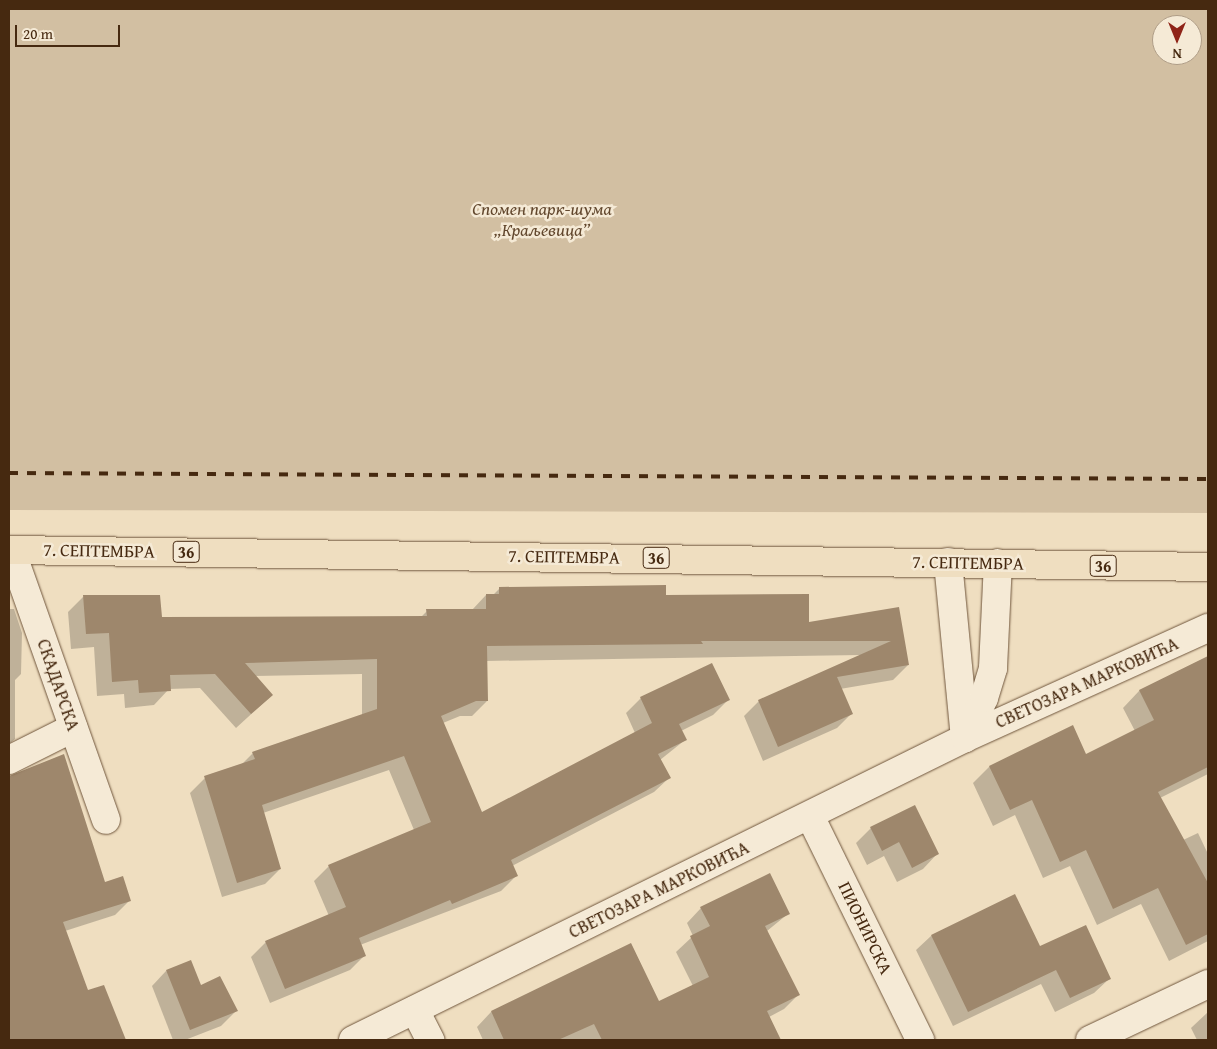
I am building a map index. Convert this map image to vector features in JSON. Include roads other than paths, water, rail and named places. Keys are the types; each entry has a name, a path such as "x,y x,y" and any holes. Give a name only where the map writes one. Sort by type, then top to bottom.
{"main road":[{"name":"7. СЕПТЕМБРА","path":"10,550 1208,567"}],"street":[{"name":"СКАДАРСКА","path":"10,550 106,820"},
{"path":"948,562 965,738"},
{"name":"СВЕТОЗАРА МАРКОВИЋА","path":"965,738 984,698 993,668 998,563"},
{"name":"СВЕТОЗАРА МАРКОВИЋА","path":"353,1040 965,738 1208,628"},
{"path":"9,760 74,728"},
{"name":"ПИОНИРСКА","path":"810,816 920,1040"},
{"path":"1090,1040 1208,984"},
{"path":"415,1010 430,1040"}],"railway":[{"path":"9,473 1208,479"}],"park label":[{"name":"Спомен парк-шума „Краљевица”","path":"542,220"}]}
